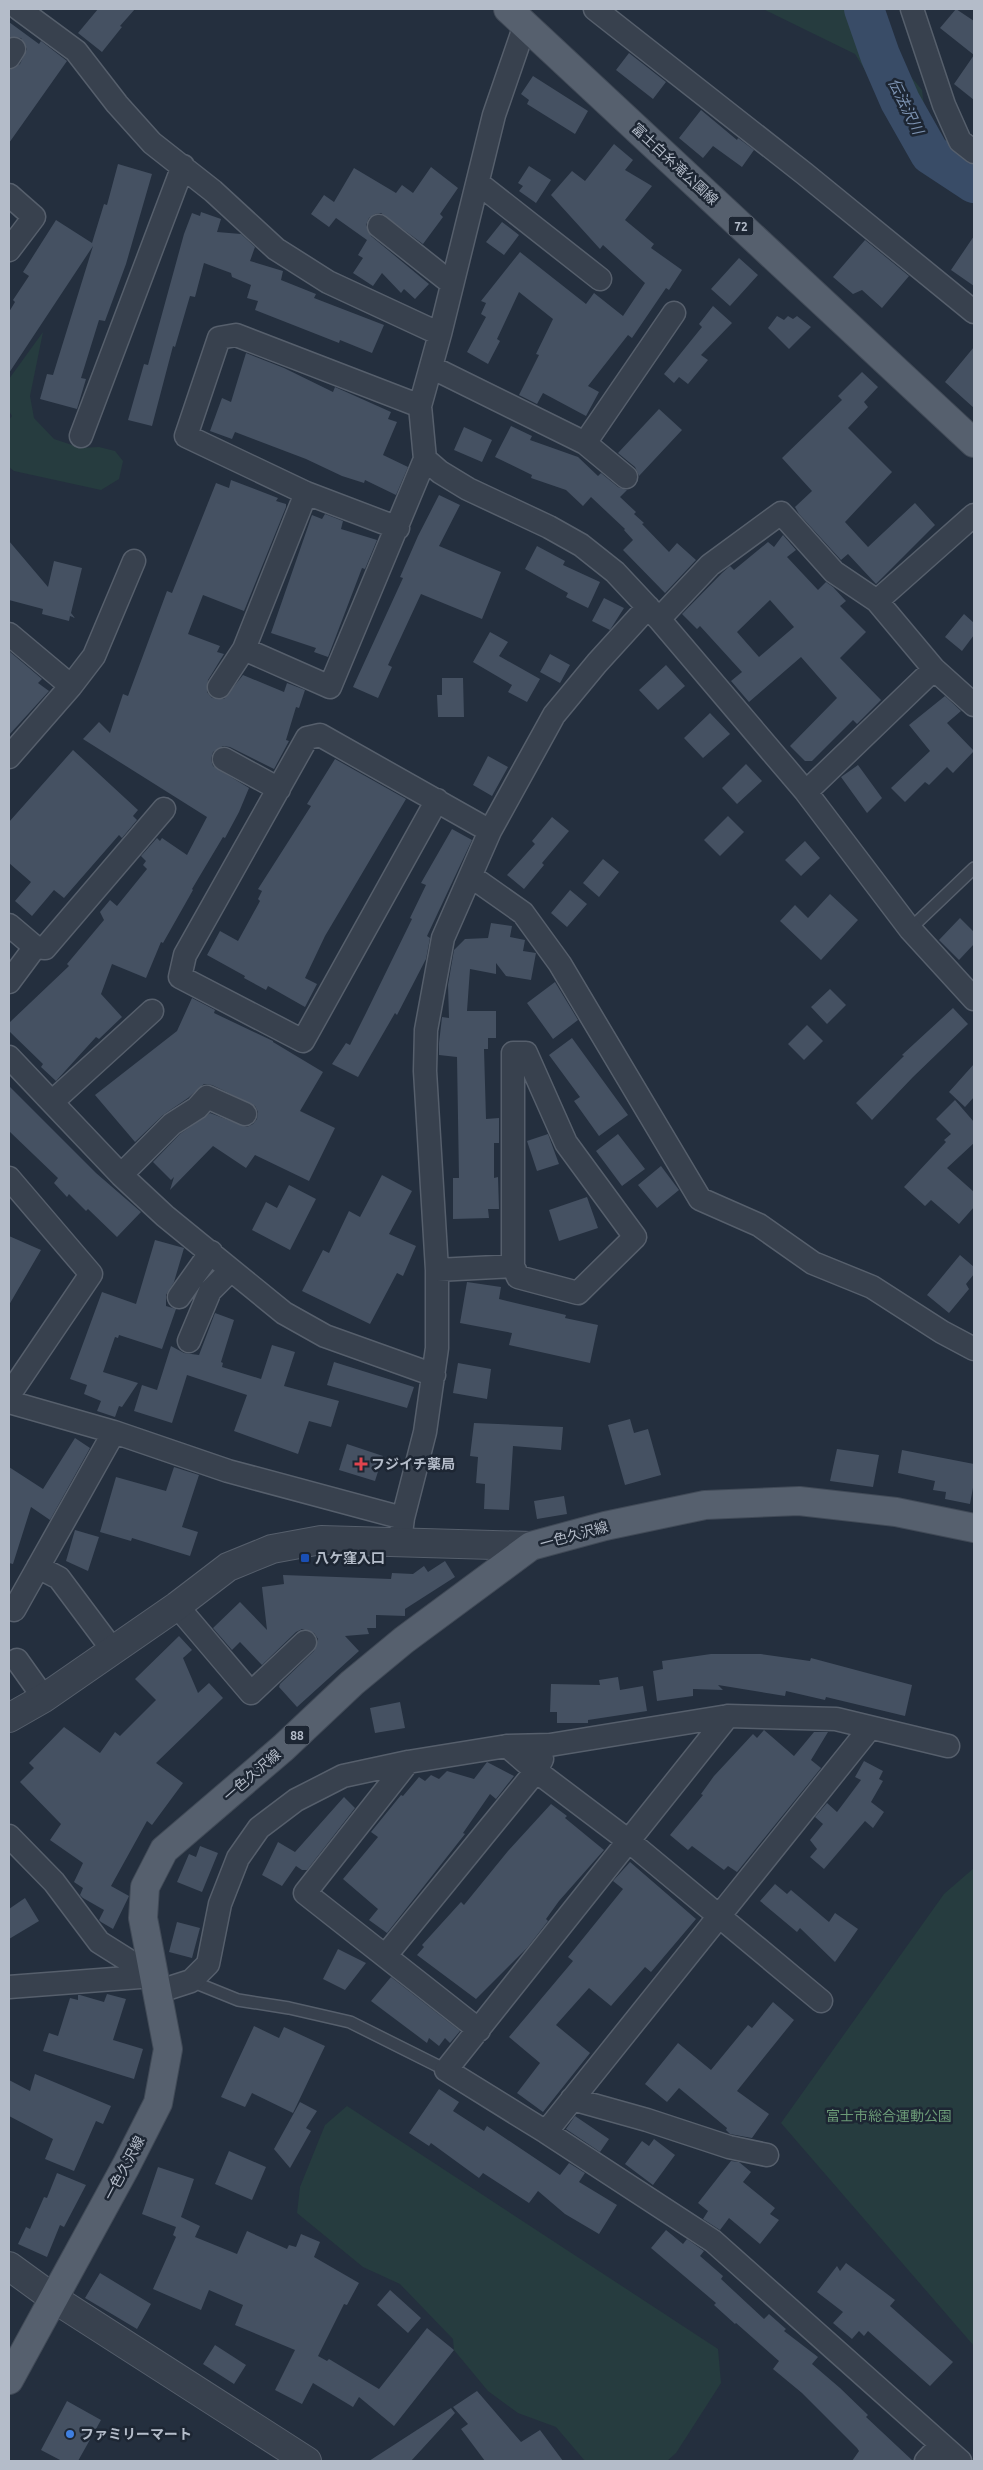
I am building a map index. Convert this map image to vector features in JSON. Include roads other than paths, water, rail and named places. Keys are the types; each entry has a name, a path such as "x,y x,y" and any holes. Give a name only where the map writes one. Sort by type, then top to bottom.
{"main road":[{"name":"富士白糸滝公園線","path":"517,17 974,443"},
{"name":"一色久沢線","path":"9,2380 126,2166 158,2103 168,2049 143,1918 145,1886 164,1850 283,1748 382,1658 531,1546 605,1526 705,1505 800,1501 850,1506 974,1528"}],"street":[{"path":"19,9 44,15 152,143 183,166 284,254 328,282 440,334"},
{"path":"594,9 805,174 974,312"},
{"path":"912,9 944,105 967,147"},
{"path":"244,649 330,687 398,528 425,458 420,406 478,183 517,17"},
{"path":"967,147 974,124"},
{"path":"82,436 183,166"},
{"path":"478,183 600,279"},
{"path":"9,195 34,217 9,250"},
{"path":"379,226 451,283"},
{"path":"585,443 674,313"},
{"path":"398,528 306,493 186,436 219,338 236,335 420,406"},
{"path":"431,367 585,443 626,477"},
{"path":"425,458 440,472 468,489 549,527 581,545 615,572 654,613 806,792 910,929 974,999"},
{"path":"219,687 244,649 247,636 306,493"},
{"path":"401,1529 425,1432 437,1348 437,1270 425,1071 426,1030 444,938 472,877 490,830 554,715 597,663 710,565 781,513 834,572 878,601 934,669 974,705"},
{"path":"878,601 974,516"},
{"path":"9,757 71,686 94,656 134,561"},
{"path":"9,634 71,686"},
{"path":"806,792 934,669"},
{"path":"437,800 303,1041 180,977 185,955 307,738 320,735 437,800 490,830"},
{"path":"224,759 279,789"},
{"path":"9,925 34,947 45,948 164,809"},
{"path":"472,877 523,913 560,964 700,1199 759,1225 813,1263 872,1287 942,1332 974,1348"},
{"path":"9,982 34,947"},
{"path":"52,1102 152,1011"},
{"path":"513,1053 526,1053 566,1144 634,1237 578,1293 518,1277 513,1266 513,1053"},
{"path":"9,1057 121,1175 165,1216 284,1313 325,1336 434,1375"},
{"path":"121,1175 172,1124 197,1108 207,1097 245,1114"},
{"path":"9,1179 90,1274 9,1395"},
{"path":"179,1297 211,1252"},
{"path":"437,1270 513,1266"},
{"path":"189,1341 210,1291 231,1270"},
{"path":"9,1402 114,1432 401,1529 531,1546"},
{"path":"9,1608 14,1610 114,1432"},
{"path":"9,1718 44,1698 112,1649 177,1606 228,1567 272,1549 401,1529"},
{"path":"38,1568 59,1578 112,1649"},
{"path":"177,1606 251,1693 306,1642"},
{"path":"17,1660 44,1698"},
{"path":"9,1987 155,1984 191,1981 208,1964 220,1904 238,1858 259,1828 296,1800 342,1776 408,1762 507,1746 550,1745 728,1716 836,1719 948,1746"},
{"path":"728,1716 630,1842 446,2070 546,2132 713,2241 960,2461"},
{"path":"546,2132 870,1728"},
{"path":"386,1956 536,1771 550,1745"},
{"path":"507,1746 536,1771 630,1842 821,2001"},
{"path":"408,1762 305,1893 479,2030"},
{"path":"9,1836 54,1882 99,1942 155,1984"},
{"path":"572,2099 647,2120 729,2147 767,2155"},
{"path":"9,2266 53,2298 307,2461"},
{"path":"926,2461 941,2445"}],"lane":[{"path":"910,929 974,868"},
{"path":"191,1981 238,2000 290,2008 350,2022 446,2070"}],"waterway":[{"name":"伝法沢川","path":"864,9 880,55 900,101 930,154 974,183"}],"place":[{"name":"フジイチ薬局","path":"361,1464"},
{"name":"八ケ窪入口","path":"305,1558"},
{"name":"ファミリーマート","path":"70,2434"}],"park label":[{"name":"富士市総合運動公園","path":"889,2116"}]}
